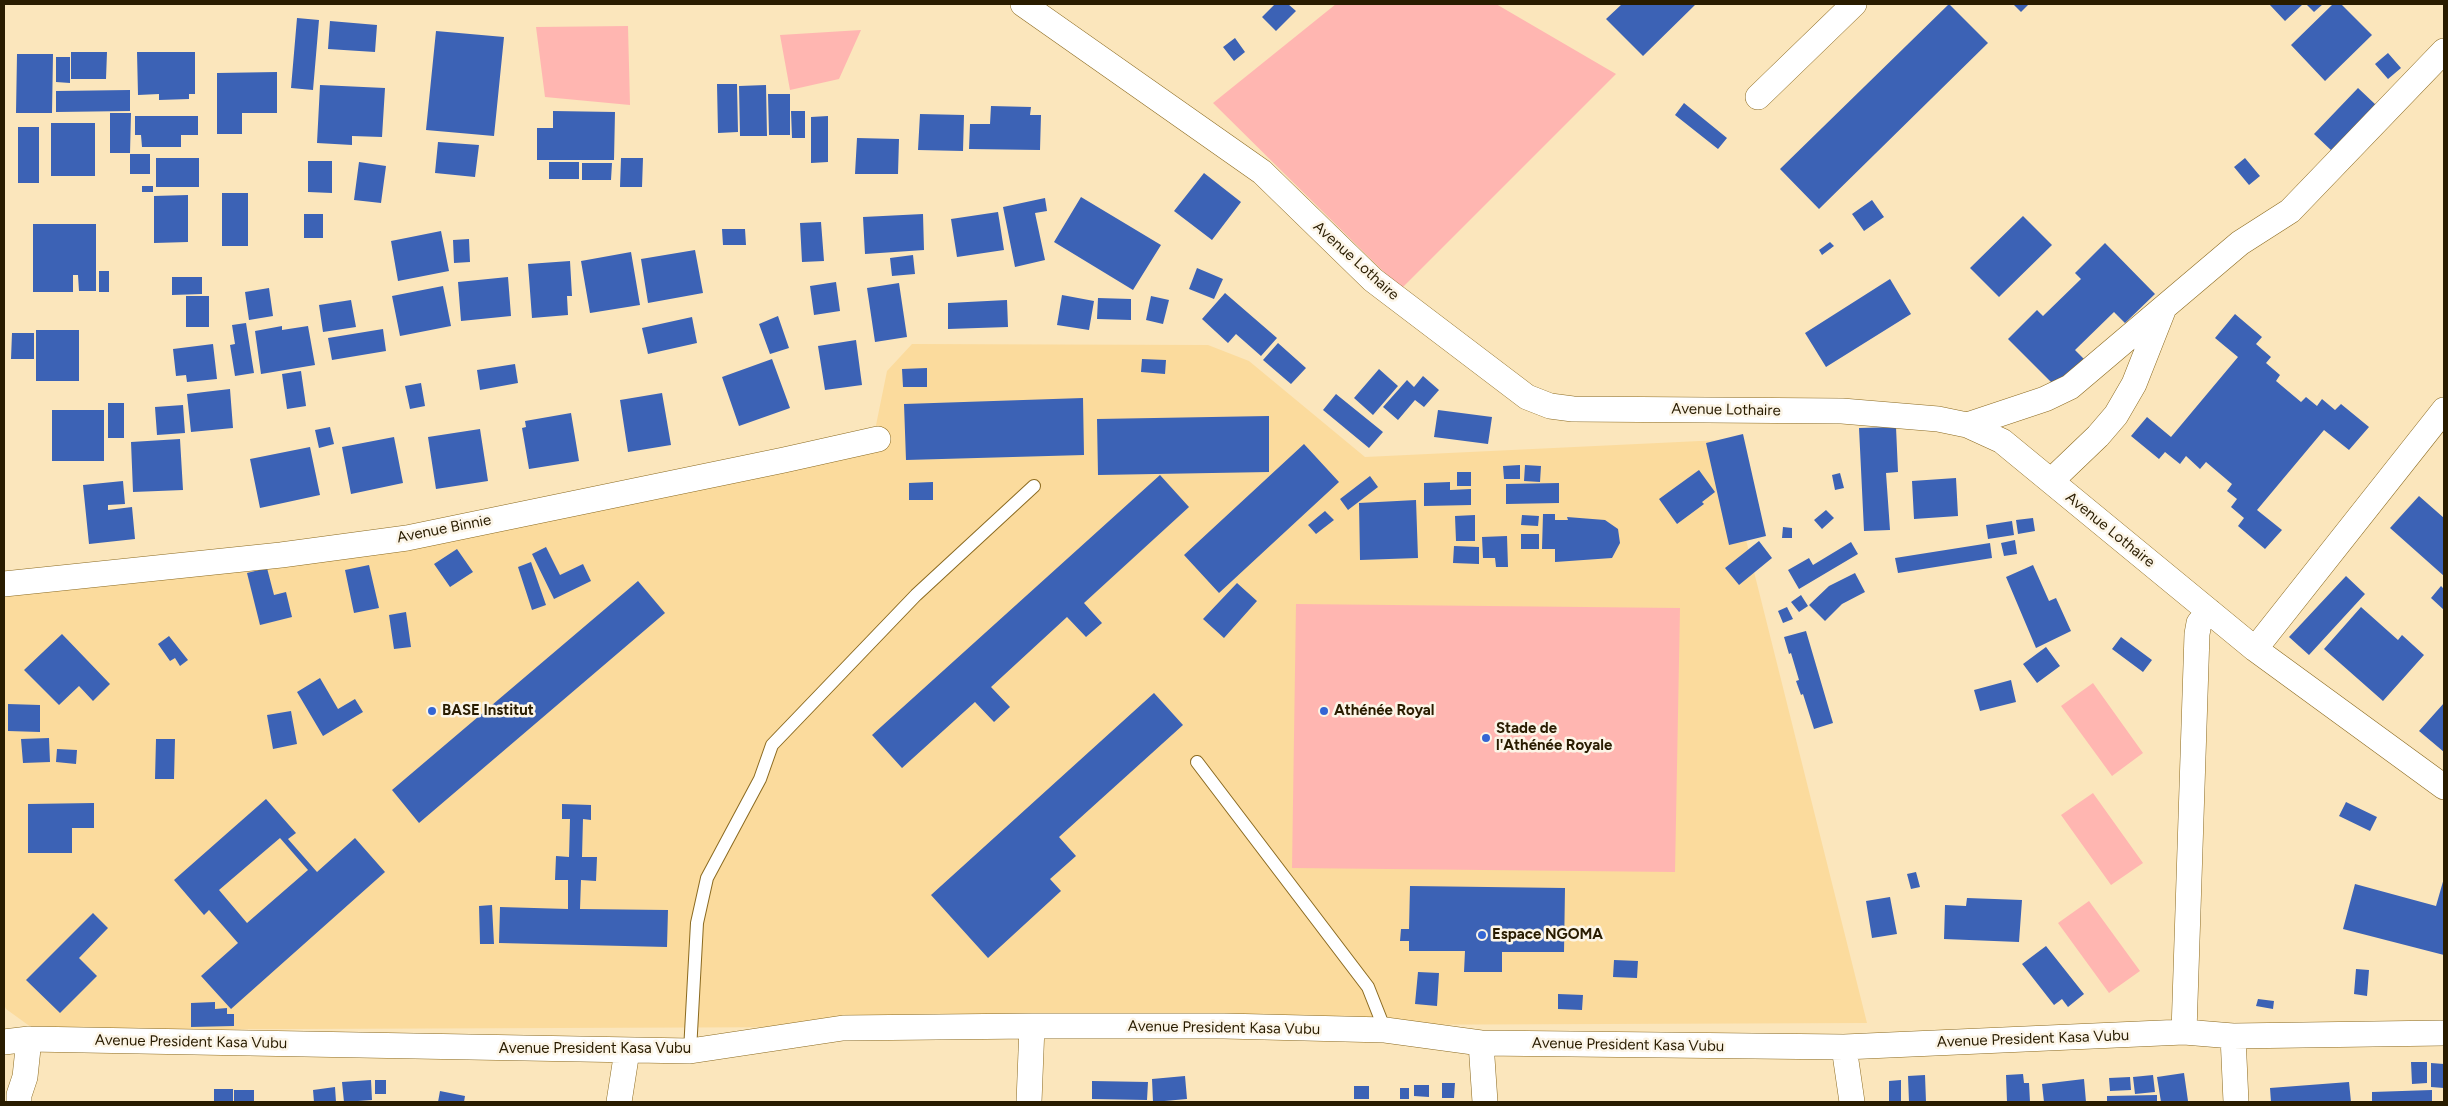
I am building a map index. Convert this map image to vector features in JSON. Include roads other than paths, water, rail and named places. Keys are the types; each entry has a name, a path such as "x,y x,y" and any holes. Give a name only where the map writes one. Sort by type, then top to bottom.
{"street":[{"name":"Avenue Lothaire","path":"1023,4 1262,172 1373,280 1527,397 1550,406 1574,409 1842,412 1938,419 1967,425 2002,441 2255,649 2444,787"},
{"path":"1758,97 1854,4"},
{"path":"1967,425 2045,399 2070,387 2240,243 2290,211 2444,51"},
{"path":"2051,481 2098,436 2116,415 2134,384 2166,305"},
{"path":"2255,649 2444,410"},
{"name":"Avenue Binnie","path":"4,584 281,555 407,538 878,439"},
{"path":"2184,1032 2197,634 2199,622 2209,611"},
{"path":"1029,1102 1032,1026"},
{"name":"Avenue President Kasa Vubu","path":"4,1042 29,1039 690,1051 843,1028 1032,1026 1224,1026 1385,1030 1481,1044 1844,1047 2184,1032 2233,1036 2444,1033"},
{"path":"2233,1036 2236,1102"},
{"path":"19,1102 19,1095 25,1077 29,1039"},
{"path":"1481,1044 1484,1102"},
{"path":"1844,1047 1852,1102"},
{"path":"619,1102 627,1051"}],"lane":[{"path":"690,1051 697,923 707,878 760,779 772,745 916,595 1034,486"},
{"path":"1197,762 1368,987 1385,1030"}],"place":[{"name":"BASE Institut","path":"432,711"},
{"name":"Athénée Royal","path":"1324,711"},
{"name":"Stade de l'Athénée Royale","path":"1486,738"},
{"name":"Espace NGOMA","path":"1482,935"}]}
